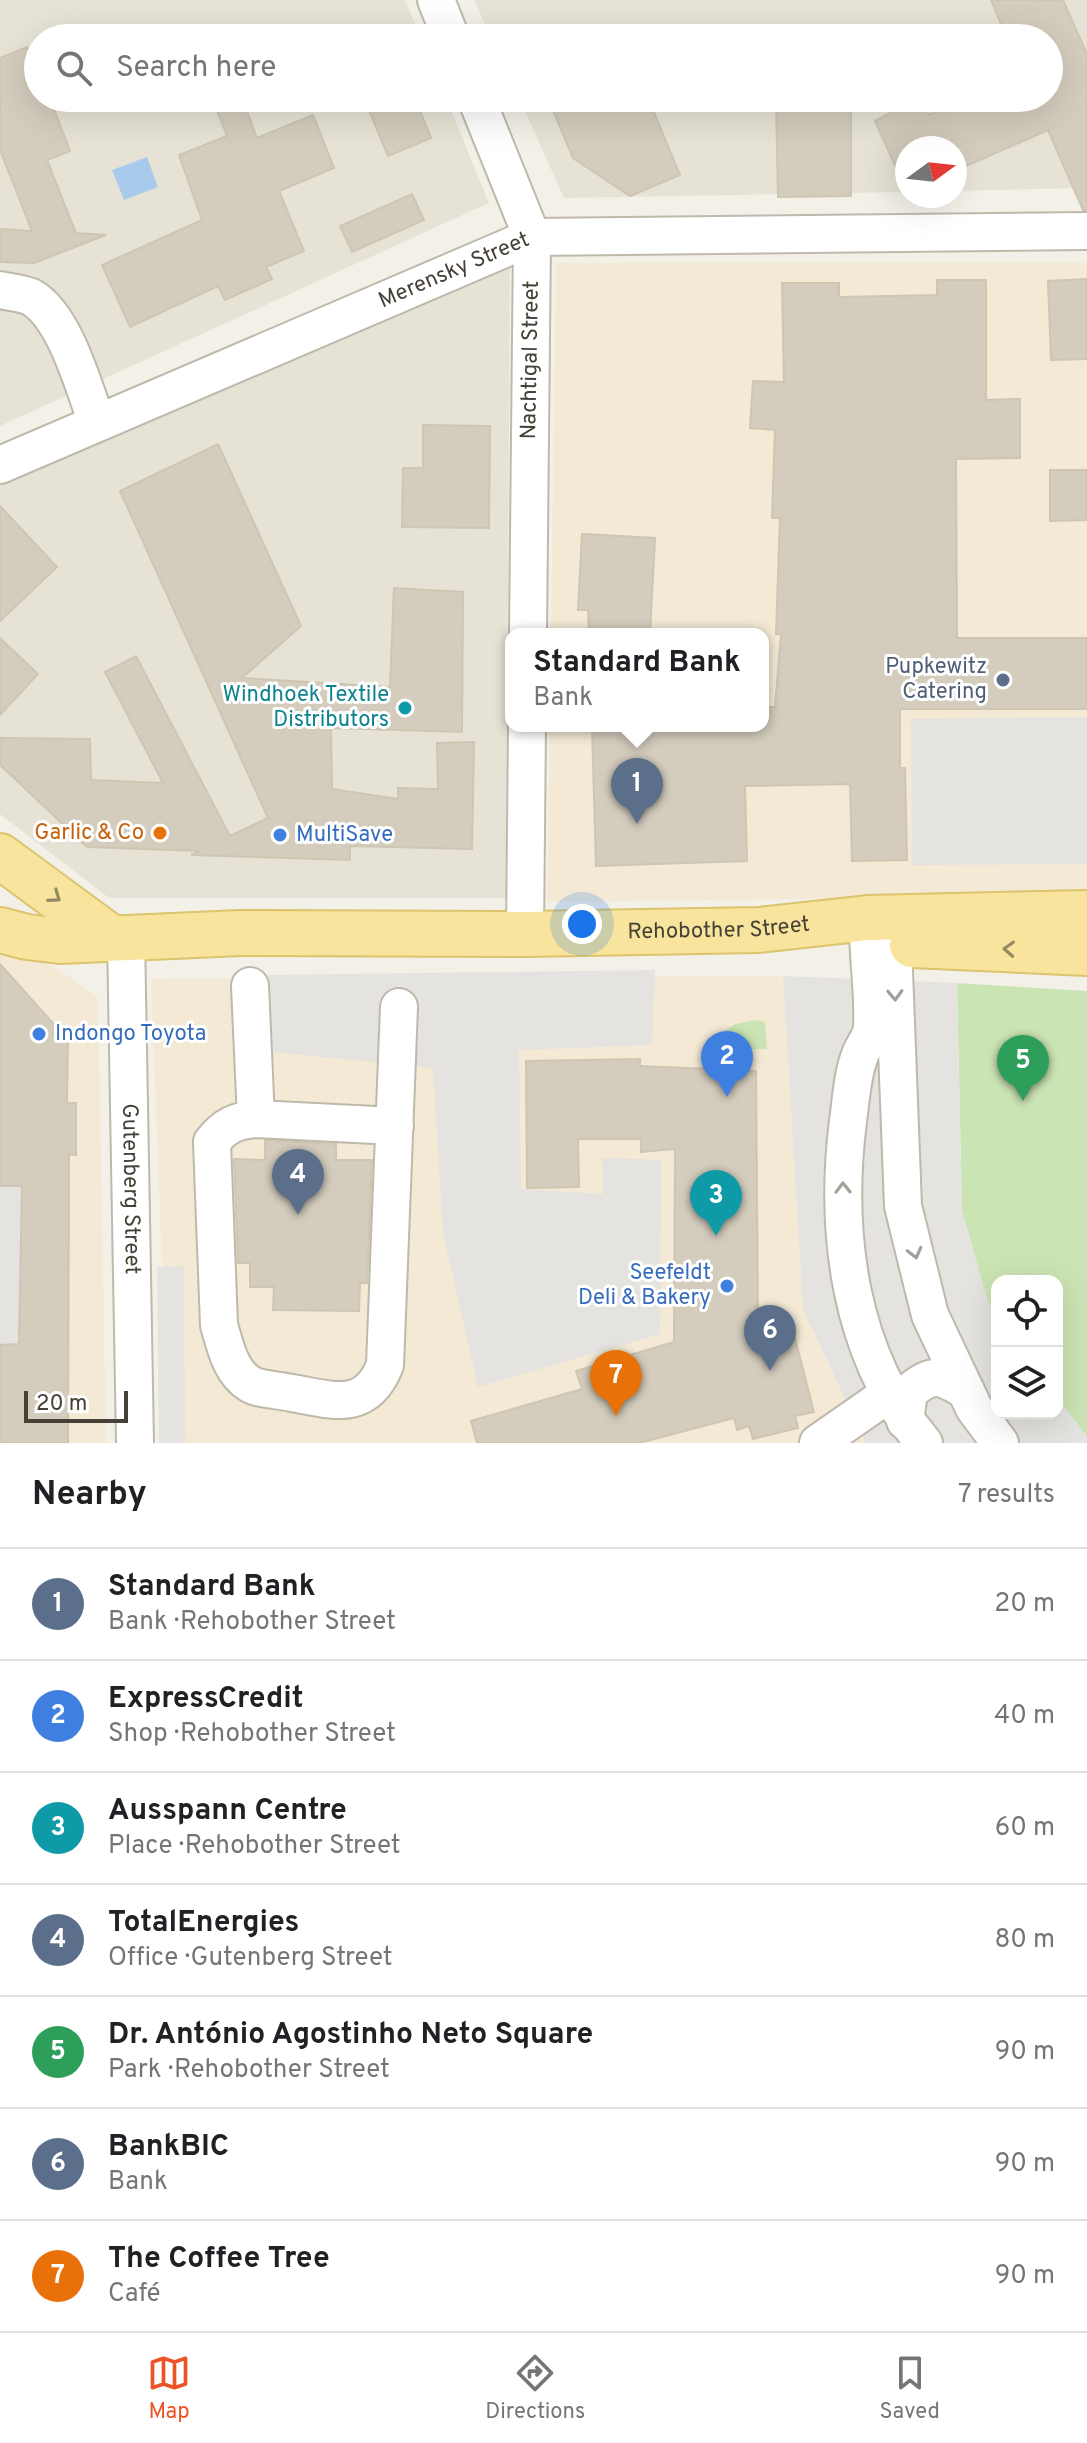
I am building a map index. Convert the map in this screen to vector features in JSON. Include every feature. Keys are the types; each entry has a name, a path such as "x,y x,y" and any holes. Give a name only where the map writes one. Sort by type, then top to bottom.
{"main road":[{"path":"0,856 118,937"},
{"name":"Rehobother Street","path":"0,930 60,941 240,933 881,931 1087,913"},
{"path":"881,931 966,946 1087,953"}],"street":[{"path":"436,0 445,24"},
{"name":"Nachtigal Street","path":"482,112 532,237 528,628"},
{"name":"Merensky Street","path":"0,465 532,237 1087,231"},
{"path":"0,290 29,296 46,309 75,363 97,423"},
{"path":"525,934 527,732"},
{"path":"881,931 903,1206 930,1315 974,1408 1000,1443"},
{"path":"881,931 872,1031 859,1057 842,1179 846,1259 860,1325 906,1419"},
{"name":"Gutenberg Street","path":"118,937 135,1443"},
{"path":"250,986 256,1119"},
{"path":"395,1126 256,1119 237,1121 221,1130 212,1142 219,1325 226,1351 237,1372 251,1385 341,1402 365,1395 378,1381 385,1365 395,1126 399,1007"},
{"path":"875,1359 912,1368 932,1356 940,1335"},
{"path":"906,1419 909,1392 925,1378 945,1377 966,1391"},
{"path":"818,1443 906,1419"}],"shaded area":[{"path":"0,0 405,0 415,24 24,24 24,112 452,112 489,203 0,426"},
{"path":"474,0 1087,0 1087,188 967,191 967,136 895,136 895,192 564,198 525,112 1063,112 1063,24 485,24"},
{"path":"556,263 1087,263 1087,895 547,902 550,732 769,732 769,628 551,628"},
{"path":"510,268 508,628 505,628 506,898 109,898 0,814 0,485"},
{"path":"1087,717 1087,864 912,865 911,719"},
{"path":"0,937 65,974 98,998 106,1443 0,1443"},
{"path":"655,970 652,1045 519,1050 521,1189 603,1194 602,1158 661,1160 660,1334 478,1387 443,1233 433,1068 272,1052 268,975"},
{"path":"783,976 803,1309 866,1443 169,1443 151,979"},
{"path":"783,976 957,983 962,1211 991,1306 991,1419 1063,1419 1063,1405 1087,1437 1087,1443 866,1443 803,1309"},
{"path":"0,1186 22,1186 19,1373 0,1372"},
{"path":"184,1266 185,1443 159,1443 157,1267"}],"green space":[{"path":"957,983 1087,991 1087,1437 1063,1405 1063,1275 991,1275 991,1307 962,1211"},
{"path":"756,1020 765,1022 767,1049 713,1051 710,1048 710,1041 735,1024"}],"water":[{"path":"147,157 158,187 124,200 112,170"}],"building":[{"path":"991,0 1063,0 1087,54 1087,210 1083,210 1048,130 967,166 967,136 895,136 895,165 875,121 892,112 928,112 929,115 935,112 1063,112 1063,24 1001,24"},
{"path":"24,48 24,112 55,112 70,151 47,160 76,233 106,235 34,263 0,262 0,229 32,231 0,150 0,58"},
{"path":"218,112 247,112 257,138 313,115 334,168 279,191 304,251 266,267 272,279 225,300 218,286 130,327 102,265 202,220 179,155 227,136"},
{"path":"370,112 421,112 431,138 388,156"},
{"path":"554,112 654,112 680,175 630,196 573,158"},
{"path":"776,112 851,112 851,196 778,197"},
{"path":"412,194 424,220 352,252 340,226"},
{"path":"1087,279 1087,359 1051,360 1048,281"},
{"path":"937,280 986,280 986,400 1020,399 1020,458 956,459 957,638 1087,638 1087,709 900,709 900,768 905,768 907,860 852,861 850,784 745,786 747,861 596,866 592,732 769,732 769,707 775,707 781,634 776,634 780,518 772,518 775,430 750,428 753,381 784,382 782,283 839,283 839,297 937,295"},
{"path":"423,425 490,426 489,528 402,527 403,468 423,468"},
{"path":"218,444 301,626 242,678 390,687 394,588 463,592 462,732 331,728 332,789 398,799 398,788 438,789 437,743 474,742 472,849 350,846 350,860 191,855 200,851 87,847 0,765 0,738 90,739 91,780 163,783 105,672 136,656 230,836 268,818 120,491"},
{"path":"1050,470 1087,470 1087,520 1050,521"},
{"path":"0,506 57,567 0,621"},
{"path":"582,534 655,538 650,628 589,628 588,610 578,610"},
{"path":"0,638 38,674 0,715"},
{"path":"0,964 68,1040 67,1103 76,1103 76,1155 69,1154 68,1443 0,1443 0,1345 19,1344 22,1186 0,1186"},
{"path":"640,1059 640,1066 756,1071 758,1323 789,1315 814,1412 795,1416 798,1428 753,1439 749,1426 737,1430 734,1418 639,1443 477,1443 471,1421 582,1389 576,1371 674,1342 675,1149 641,1152 641,1139 578,1139 579,1187 527,1188 526,1061"},
{"path":"265,1140 336,1144 336,1160 372,1160 367,1283 360,1283 359,1311 273,1310 274,1287 250,1287 250,1263 238,1263 234,1159 265,1160"}],"place":[{"name":"Pupkewitz Catering","path":"1003,680"},
{"name":"Windhoek Textile Distributors","path":"405,708"},
{"name":"Standard Bank","path":"637,824"},
{"name":"Garlic & Co","path":"160,833"},
{"name":"MultiSave","path":"280,835"},
{"name":"Indongo Toyota","path":"39,1034"},
{"name":"ExpressCredit","path":"727,1097"},
{"name":"Dr. António Agostinho Neto Square","path":"1023,1101"},
{"name":"TotalEnergies","path":"298,1215"},
{"name":"Ausspann Centre","path":"716,1236"},
{"name":"Seefeldt Deli & Bakery","path":"727,1286"},
{"name":"BankBIC","path":"770,1371"},
{"name":"The Coffee Tree","path":"616,1416"}]}
